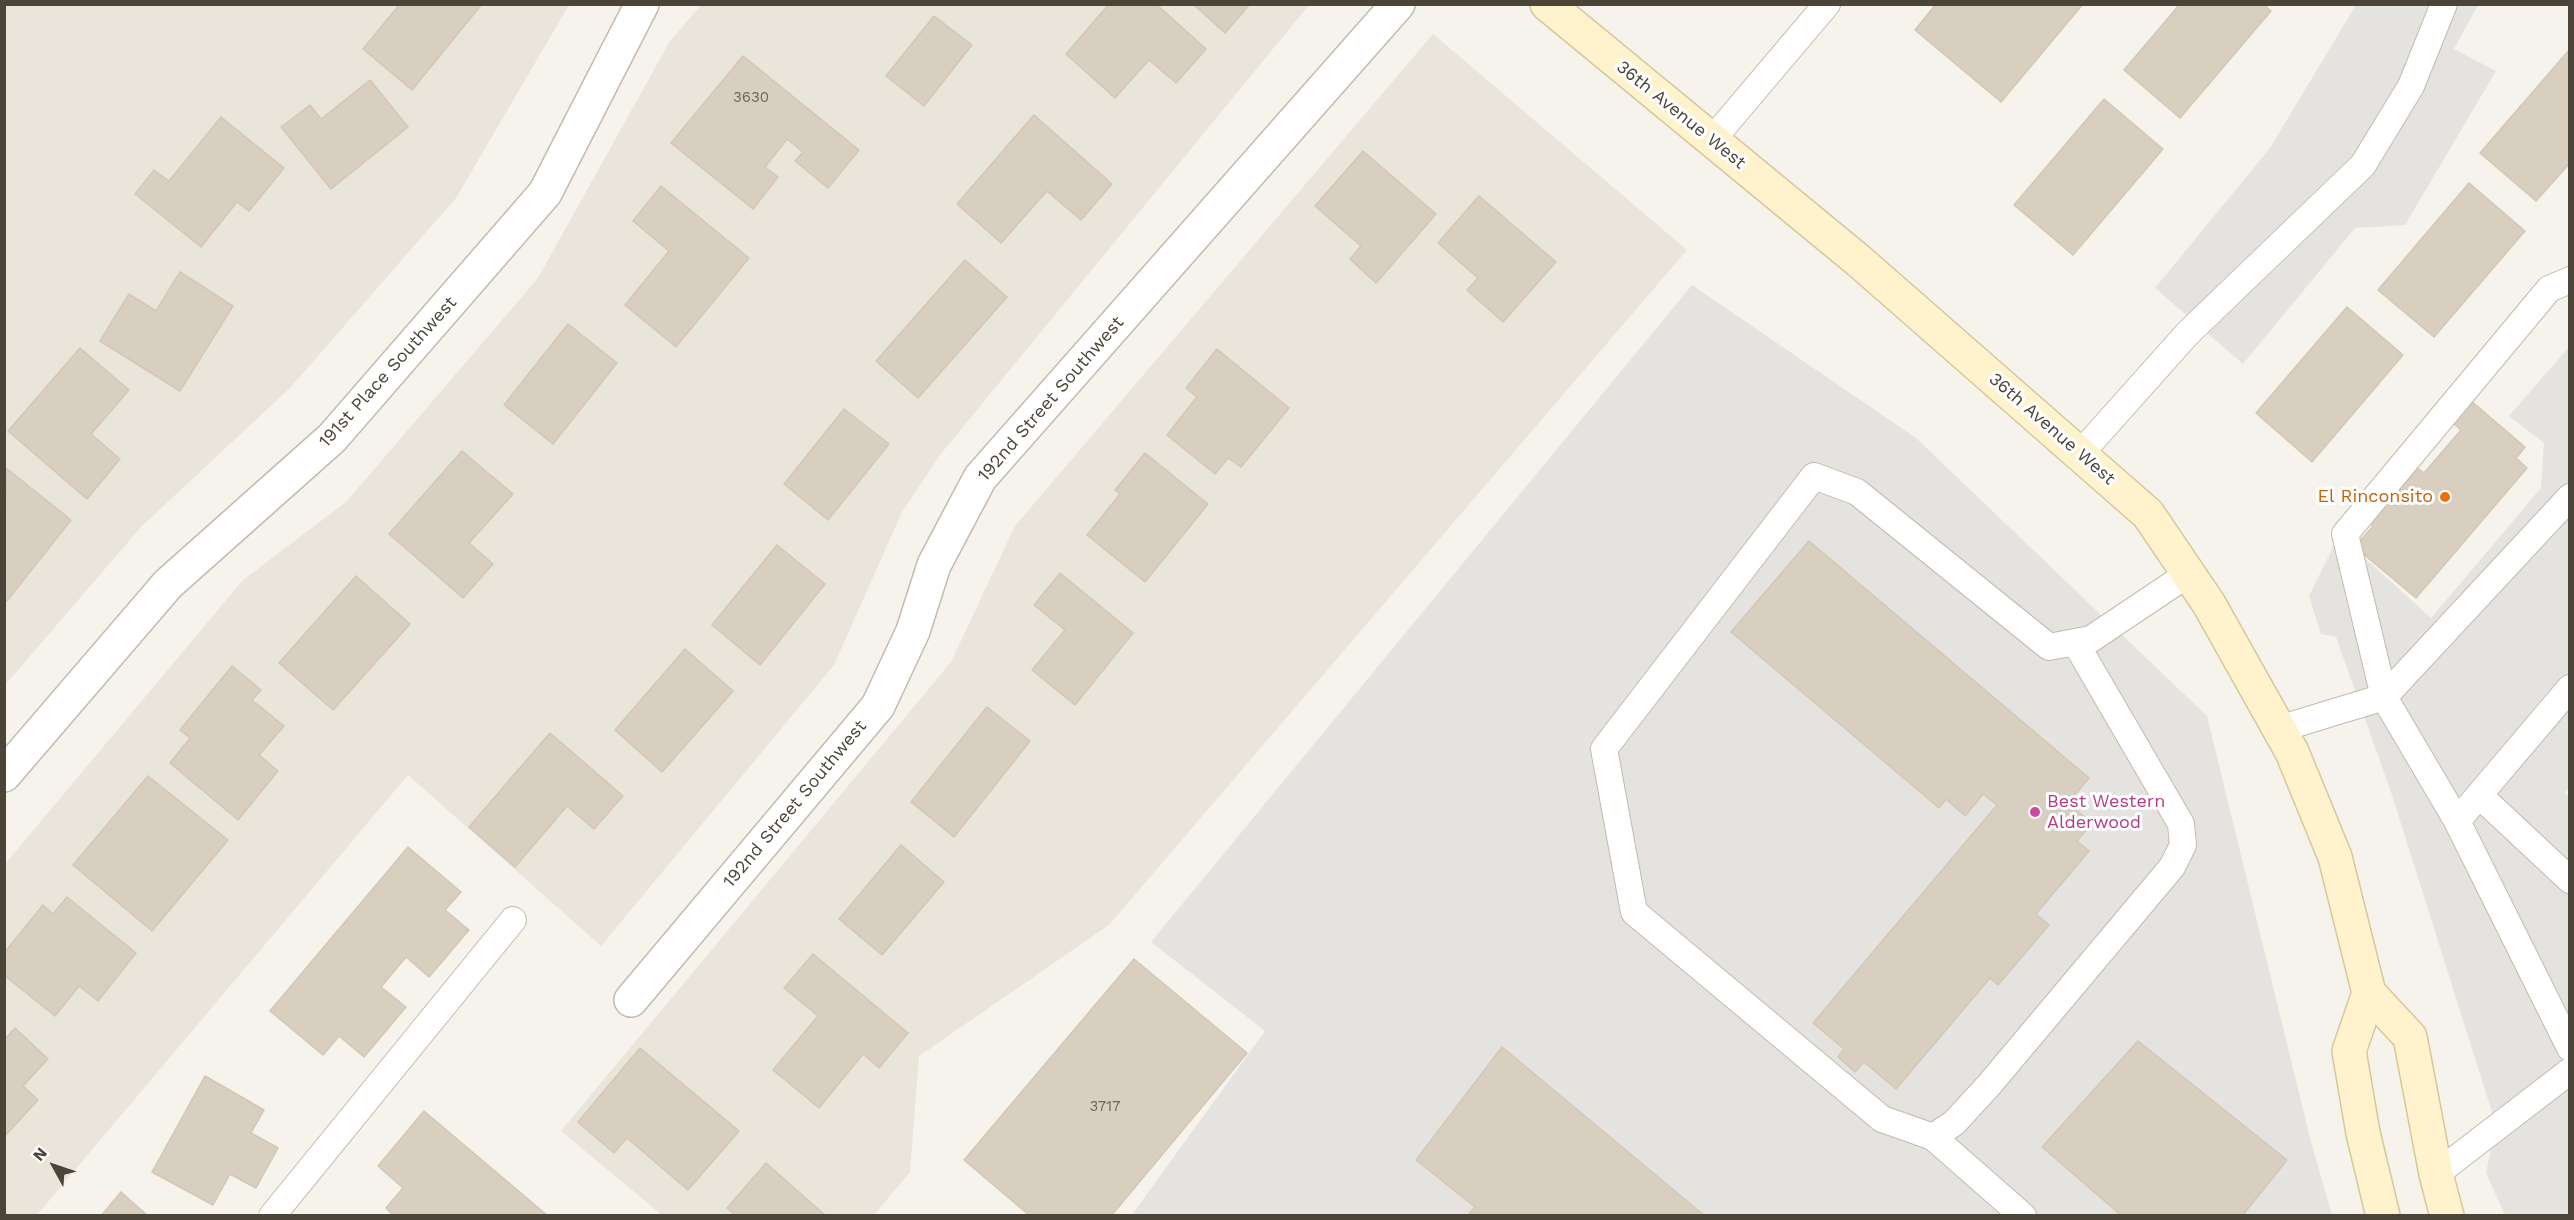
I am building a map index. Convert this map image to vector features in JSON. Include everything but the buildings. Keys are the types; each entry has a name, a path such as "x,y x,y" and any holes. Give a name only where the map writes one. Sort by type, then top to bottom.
{"main road":[{"name":"36th Avenue West","path":"1546,4 1859,261 2148,514 2209,604 2292,752 2335,857 2370,993 2410,1037 2436,1173 2447,1215"},
{"path":"2370,993 2349,1051 2363,1133 2383,1215"}],"street":[{"name":"191st Place Southwest","path":"4,775 168,584 332,438 545,193 642,4"},
{"name":"192nd Street Southwest","path":"631,1000 878,706 913,631 934,565 980,478 1398,4"}],"lane":[{"path":"1712,140 1827,4"},
{"path":"2080,454 2188,333 2363,165 2411,86 2444,4"},
{"path":"2570,280 2549,290 2345,534 2385,697 2457,821 2570,1048"},
{"path":"2023,1215 1933,1137 1882,1119 1634,912 1604,749 1814,476 1857,492 2049,647 2091,639 2188,574"},
{"path":"2279,729 2385,697 2570,497"},
{"path":"1933,1137 1954,1123 1989,1085 2172,867 2183,845 2181,824 2075,642"},
{"path":"2457,821 2570,688"},
{"path":"2479,795 2570,880"},
{"path":"272,1215 513,920"},
{"path":"2436,1173 2570,1071"}],"shaded area":[{"path":"4,5 569,5 456,198 290,388 142,526 5,685"},
{"path":"701,5 1309,5 940,455 902,512 834,665 601,946 408,775 37,1215 5,1216 5,864 243,580 346,502 538,278 670,41"},
{"path":"2356,5 2478,5 2454,49 2496,71 2405,225 2355,228 2243,364 2155,288 2270,148"},
{"path":"1433,34 1687,250 1109,925 919,1056 910,1172 874,1215 662,1215 561,1131 951,662 1015,526"},
{"path":"1692,285 1916,438 2207,716 2311,1142 2332,1215 2242,1215 2287,1160 2138,1041 2122,1215 1705,1215 1502,1048 1416,1159 1475,1207 1470,1215 1131,1216 1265,1031 1151,942","holes":["1809,541 2089,778 2068,803 2077,841 2089,851 2036,914 2049,925 1999,984 1990,978 1896,1089 1864,1062 1855,1072 1838,1057 1844,1049 1813,1022 1997,805 1983,794 1965,816 1946,799 1938,808 1731,632"]},
{"path":"2569,347 2570,787 2564,793 2570,798 2569,1215 2505,1215 2486,1173 2496,1125 2392,795 2336,637 2321,634 2309,596 2339,535 2431,618 2541,488 2544,443 2509,416"}],"place":[{"name":"El Rinconsito","path":"2445,497"},
{"name":"Best Western Alderwood","path":"2035,812"}]}
